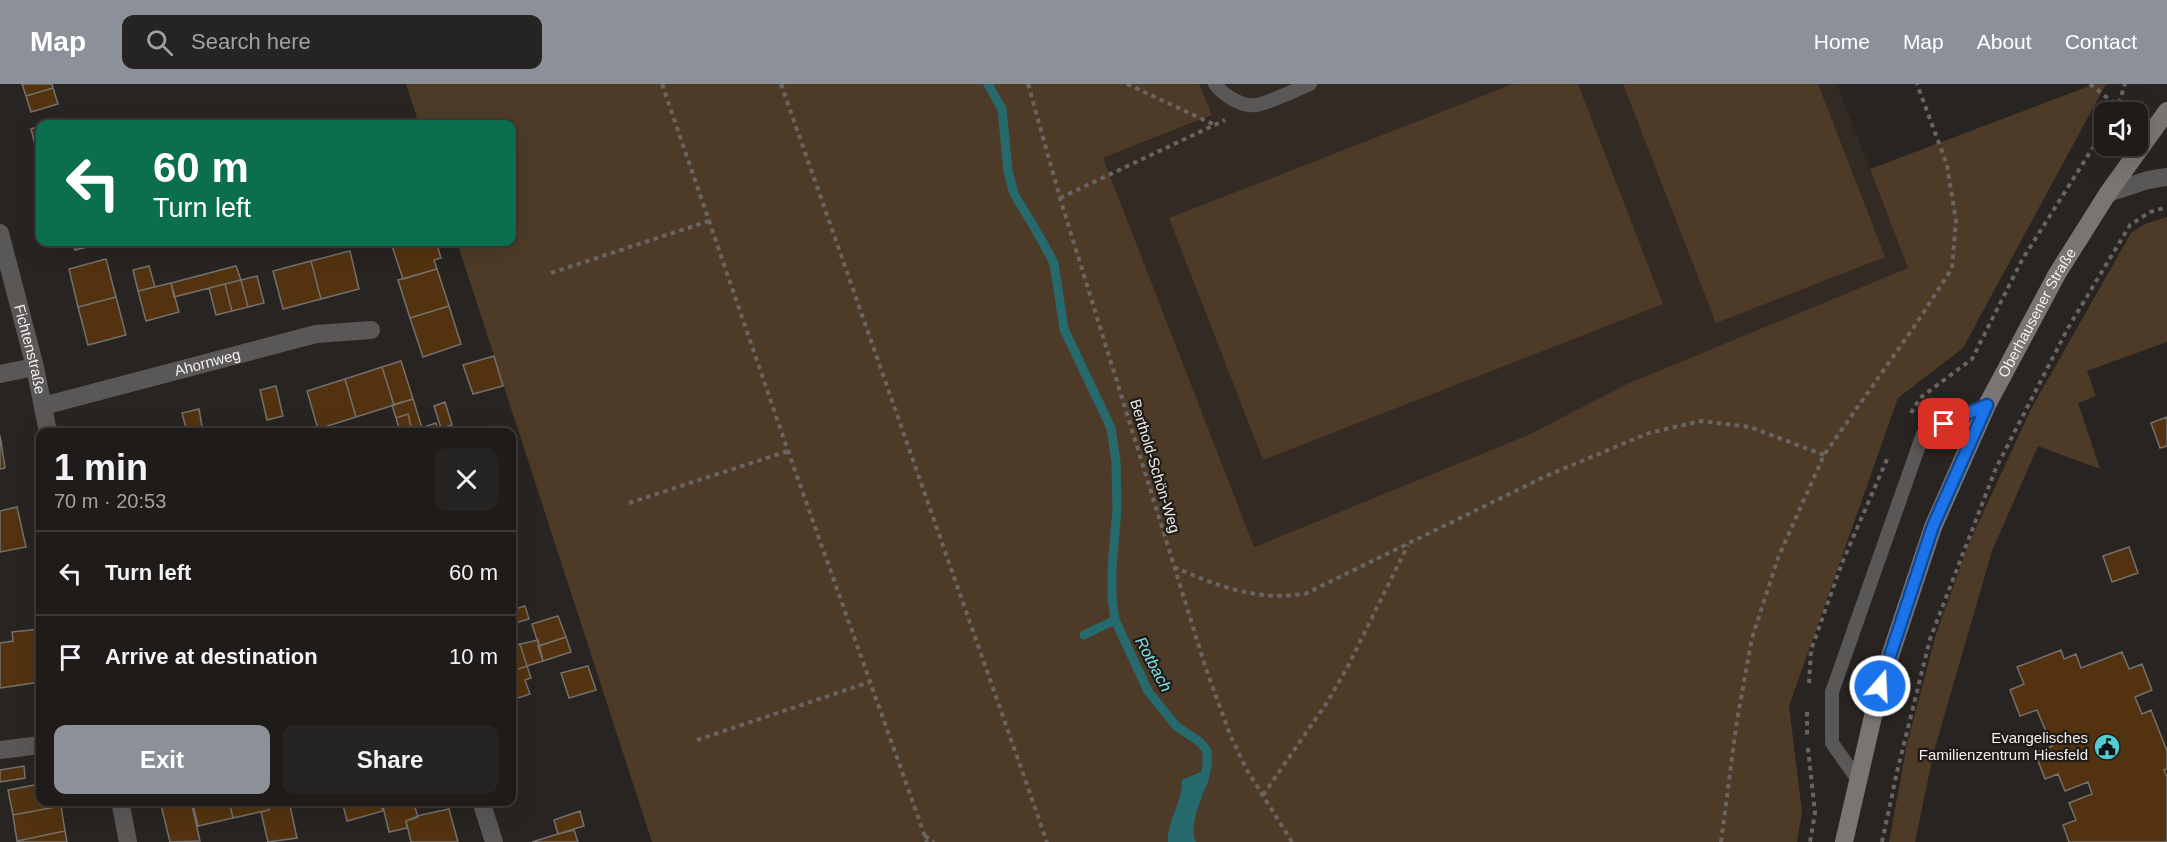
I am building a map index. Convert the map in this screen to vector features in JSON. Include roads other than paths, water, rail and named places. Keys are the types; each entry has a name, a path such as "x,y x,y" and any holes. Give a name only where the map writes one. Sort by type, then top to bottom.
{"main road":[{"name":"Oberhausener Straße","path":"1844,842 1880,686 1933,526 1987,405 2056,274 2108,193 2167,111"}],"street":[{"path":"2108,193 2148,180 2167,177"},
{"name":"Fichtenstraße","path":"0,233 35,367 47,428"},
{"name":"Ahornweg","path":"43,406 315,334 371,330"},
{"path":"0,374 35,367"},
{"path":"0,750 36,746"},
{"path":"121,806 128,842"},
{"path":"483,806 494,842"}],"lane":[{"path":"1215,84 1221,93 1240,103 1255,105 1310,84"},
{"path":"1858,780 1832,743 1832,692 1923,434 1987,405"}],"water":[{"path":"1205,770 1209,778 1195,819 1196,842 1168,842 1182,780"}],"waterway":[{"path":"988,84 1002,109 1008,171 1014,194 1054,263 1064,329 1111,428 1116,462 1117,509 1112,568 1115,620 1148,691 1176,726 1200,742 1207,751 1207,766 1203,783"},
{"name":"Rotbach","path":"1084,635 1115,620"}],"place":[{"name":"Evangelisches Familienzentrum Hiesfeld","path":"2107,747"}]}
